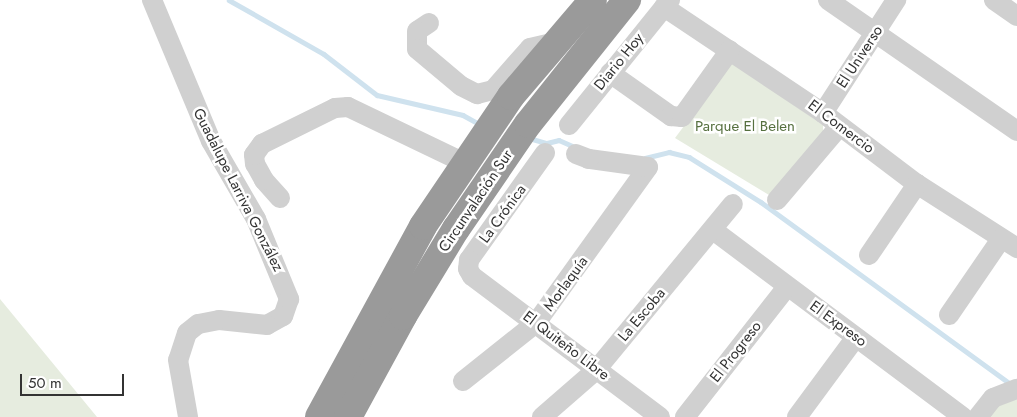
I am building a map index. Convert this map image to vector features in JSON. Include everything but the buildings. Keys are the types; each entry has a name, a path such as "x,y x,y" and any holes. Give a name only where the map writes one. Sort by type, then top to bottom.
{"highway":[{"name":"Circunvalación Sur","path":"319,417 418,234 511,96 560,41 593,0"},
{"name":"Circunvalación Sur","path":"348,417 448,243 528,124 626,0"}],"street":[{"name":"Guadalupe Larriva González","path":"152,0 211,141 256,220 289,299 283,316 267,325 206,321 187,333 178,360 188,417"},
{"path":"828,0 1017,131"},
{"name":"El Universo","path":"823,113 896,0"},
{"path":"994,0 1017,16"},
{"name":"El Comercio","path":"667,3 730,50 823,113 916,184 1011,240"},
{"name":"Diario Hoy","path":"569,125 667,3"},
{"path":"429,23 417,31 417,48 461,86 477,94 493,90 530,48 560,41"},
{"path":"610,73 671,116 682,117 730,50"},
{"path":"280,198 264,180 255,164 254,155 262,144 335,108 348,108 357,111 465,163"},
{"path":"778,200 839,127"},
{"name":"La Crónica","path":"470,268 546,153"},
{"name":"Morlaquía","path":"463,382 536,323 648,167 588,159 576,154"},
{"path":"869,255 916,184"},
{"name":"La Escoba","path":"542,417 596,370 733,204"},
{"name":"El Expreso","path":"713,230 963,417"},
{"path":"948,315 1011,240"},
{"name":"El Quiteño Libre","path":"448,243 470,268 536,323 660,417"},
{"name":"El Progreso","path":"686,417 787,287"},
{"path":"805,414 856,338"},
{"path":"978,417 993,398 1017,389"}],"green space":[{"name":"Parque El Belen","path":"732,62 823,125 823,132 769,195 675,138"},
{"path":"0,299 97,417 0,417"},
{"path":"1008,386 1017,391 1017,417 988,417"}],"waterway":[{"path":"229,0 324,54 377,95 463,115 481,125"},
{"path":"529,138 547,143 559,140 577,148"},
{"path":"645,158 669,152 689,157 761,202 1011,384"}]}
